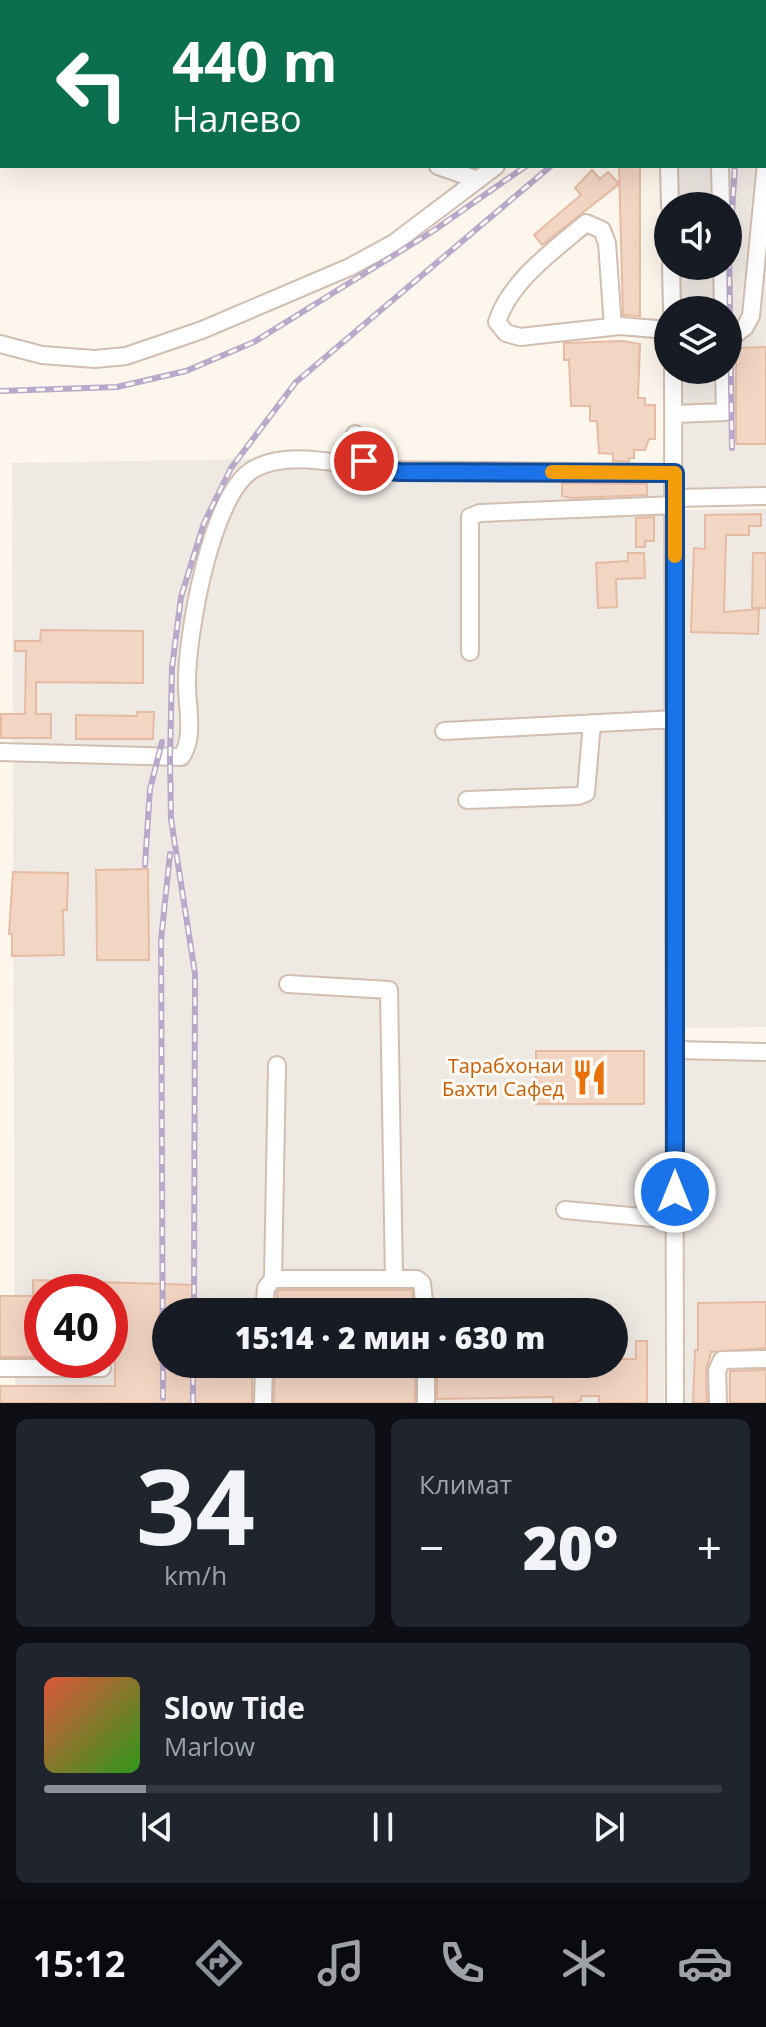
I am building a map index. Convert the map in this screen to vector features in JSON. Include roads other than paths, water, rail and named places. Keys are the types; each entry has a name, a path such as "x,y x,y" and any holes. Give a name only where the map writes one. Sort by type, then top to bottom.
{"street":[{"path":"444,168 478,180"},
{"path":"0,344 42,355 95,359 126,356 202,330 350,267 394,243 493,168"},
{"path":"669,168 670,192"},
{"path":"720,168 721,192"},
{"path":"742,329 751,316 766,168"},
{"path":"613,327 607,243 602,230 586,223 537,265 501,311 497,322 506,333 520,337 613,327 654,329"},
{"path":"673,384 675,1403"},
{"path":"674,414 725,412 724,384"},
{"path":"355,434 368,467"},
{"path":"0,752 181,757 189,740 188,644 198,593 237,482 253,469 287,460 400,472 675,473"},
{"path":"470,652 470,517 480,513 766,496"},
{"path":"444,731 675,719"},
{"path":"467,800 578,796 586,793 592,723"},
{"path":"288,984 389,990 394,1279"},
{"path":"675,1050 766,1052"},
{"path":"265,1298 266,1288 273,1279 277,1065"},
{"path":"565,1210 675,1220"},
{"path":"273,1279 394,1279 422,1283 424,1298"},
{"path":"718,1403 717,1371 722,1360 766,1359"},
{"path":"0,1368 24,1368"},
{"path":"263,1403 264,1378"},
{"path":"426,1378 426,1403"}],"railway":[{"path":"0,391 117,387 186,371 254,342 433,231 523,168"},
{"path":"194,1298 195,974 171,819 170,758 172,668 181,597 204,523 231,468 296,382 549,168"},
{"path":"732,448 729,258 735,168"},
{"path":"145,865 150,789 162,742"},
{"path":"163,1398 161,940 170,854"},
{"path":"193,1378 193,1403"}],"place":[{"name":"Тарабхонаи Бахти Сафед","path":"590,1077"}]}
